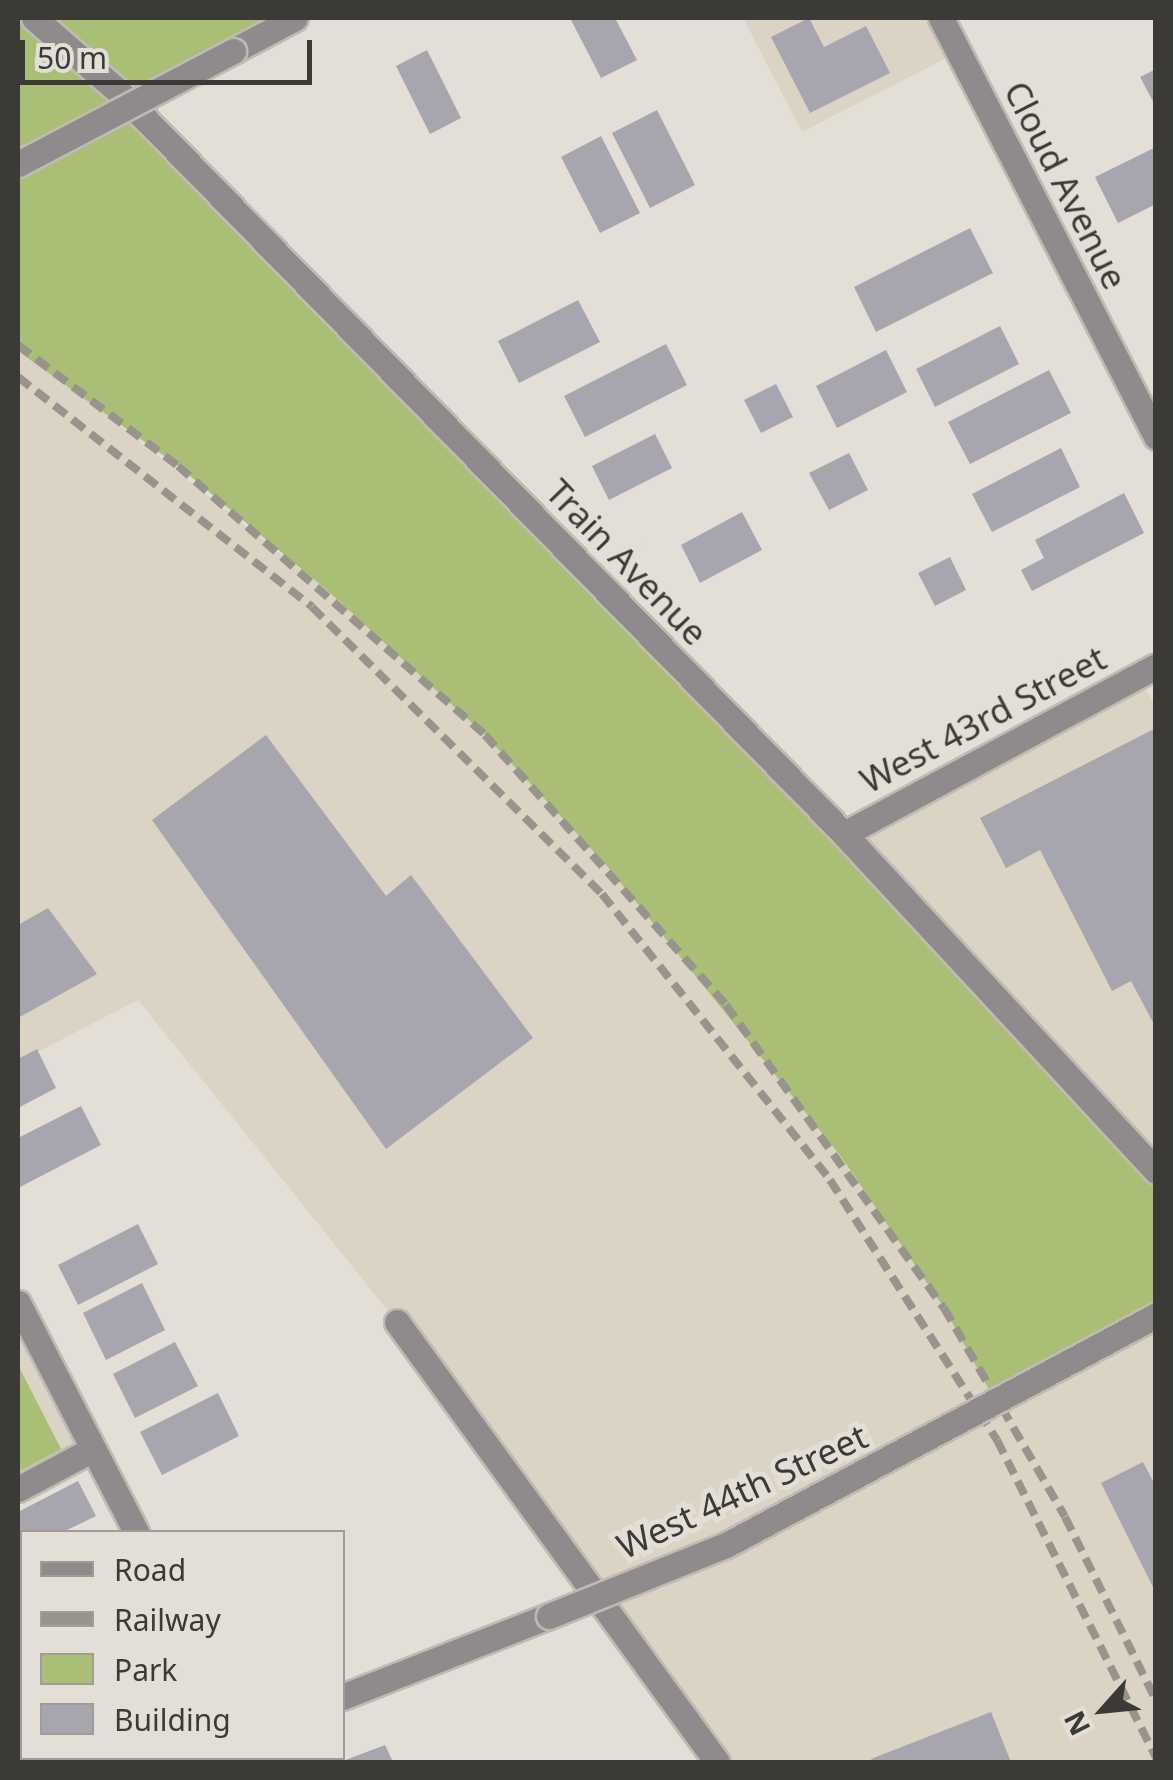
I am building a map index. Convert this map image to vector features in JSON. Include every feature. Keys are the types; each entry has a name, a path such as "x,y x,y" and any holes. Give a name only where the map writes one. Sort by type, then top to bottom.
{"street":[{"name":"Train Avenue","path":"34,18 119,92 844,834 1156,1172"},
{"path":"18,164 295,18"},
{"name":"Cloud Avenue","path":"941,18 1156,437"},
{"name":"West 43rd Street","path":"844,834 1156,666"},
{"path":"18,1303 135,1530"},
{"name":"West 44th Street","path":"345,1695 726,1544 1156,1315"},
{"path":"397,1322 717,1762"},
{"path":"18,1490 93,1450"}],"shaded area":[{"path":"743,18 941,18 958,52 802,132"},
{"path":"18,345 329,592 485,735 607,866 842,1158 944,1308 997,1403 1155,1315 1155,1762 717,1762 397,1322 138,1000 18,1062"},
{"path":"1139,675 1156,708 1155,1171 844,834"},
{"path":"18,1303 93,1449 18,1490"}],"green space":[{"path":"18,18 295,18 125,108 1155,1171 1155,1315 997,1404 944,1308 842,1158 607,866 485,735 329,592 178,466 18,351"},
{"path":"18,1365 61,1449 18,1472"}],"building":[{"path":"570,18 615,18 637,60 601,78"},
{"path":"809,18 824,47 866,26 890,73 810,113 771,37"},
{"path":"427,50 461,118 430,134 396,66"},
{"path":"1156,69 1156,107 1140,77"},
{"path":"657,110 695,185 650,208 612,133"},
{"path":"601,136 640,213 600,233 561,157"},
{"path":"1156,147 1156,204 1118,223 1095,177"},
{"path":"970,228 993,273 876,332 854,287"},
{"path":"578,300 600,342 519,383 498,341"},
{"path":"1000,326 1019,364 935,407 916,369"},
{"path":"666,344 687,385 585,437 564,396"},
{"path":"886,350 907,392 837,428 816,386"},
{"path":"1049,370 1071,413 970,464 948,422"},
{"path":"776,384 793,417 761,433 744,400"},
{"path":"655,434 672,468 609,500 592,466"},
{"path":"1061,448 1080,487 992,532 972,494"},
{"path":"849,453 868,490 829,510 809,473"},
{"path":"1124,493 1144,533 1032,591 1021,570 1044,558 1035,540"},
{"path":"742,512 762,550 700,583 681,545"},
{"path":"950,557 966,590 935,606 918,573"},
{"path":"1156,728 1156,1028 1131,981 1112,991 1040,850 1006,868 980,818"},
{"path":"266,735 386,896 411,875 533,1038 386,1149 152,820"},
{"path":"48,908 97,974 18,1018 18,925"},
{"path":"37,1049 56,1088 18,1108 18,1059"},
{"path":"81,1106 101,1145 18,1188 18,1138"},
{"path":"138,1224 158,1264 78,1305 58,1265"},
{"path":"142,1283 165,1330 106,1360 83,1313"},
{"path":"175,1342 198,1386 135,1418 113,1374"},
{"path":"218,1393 239,1436 162,1475 140,1432"},
{"path":"1143,1462 1156,1487 1156,1593 1101,1483"},
{"path":"78,1481 96,1516 67,1530 20,1530 18,1512"},
{"path":"991,1712 1011,1762 871,1759"},
{"path":"385,1745 393,1762 340,1762"}],"railway":[{"path":"18,345 178,466 485,735 726,1005 944,1308 1065,1517 1156,1700"},
{"path":"18,377 312,607 602,894 830,1180 997,1440 1156,1758"}]}
